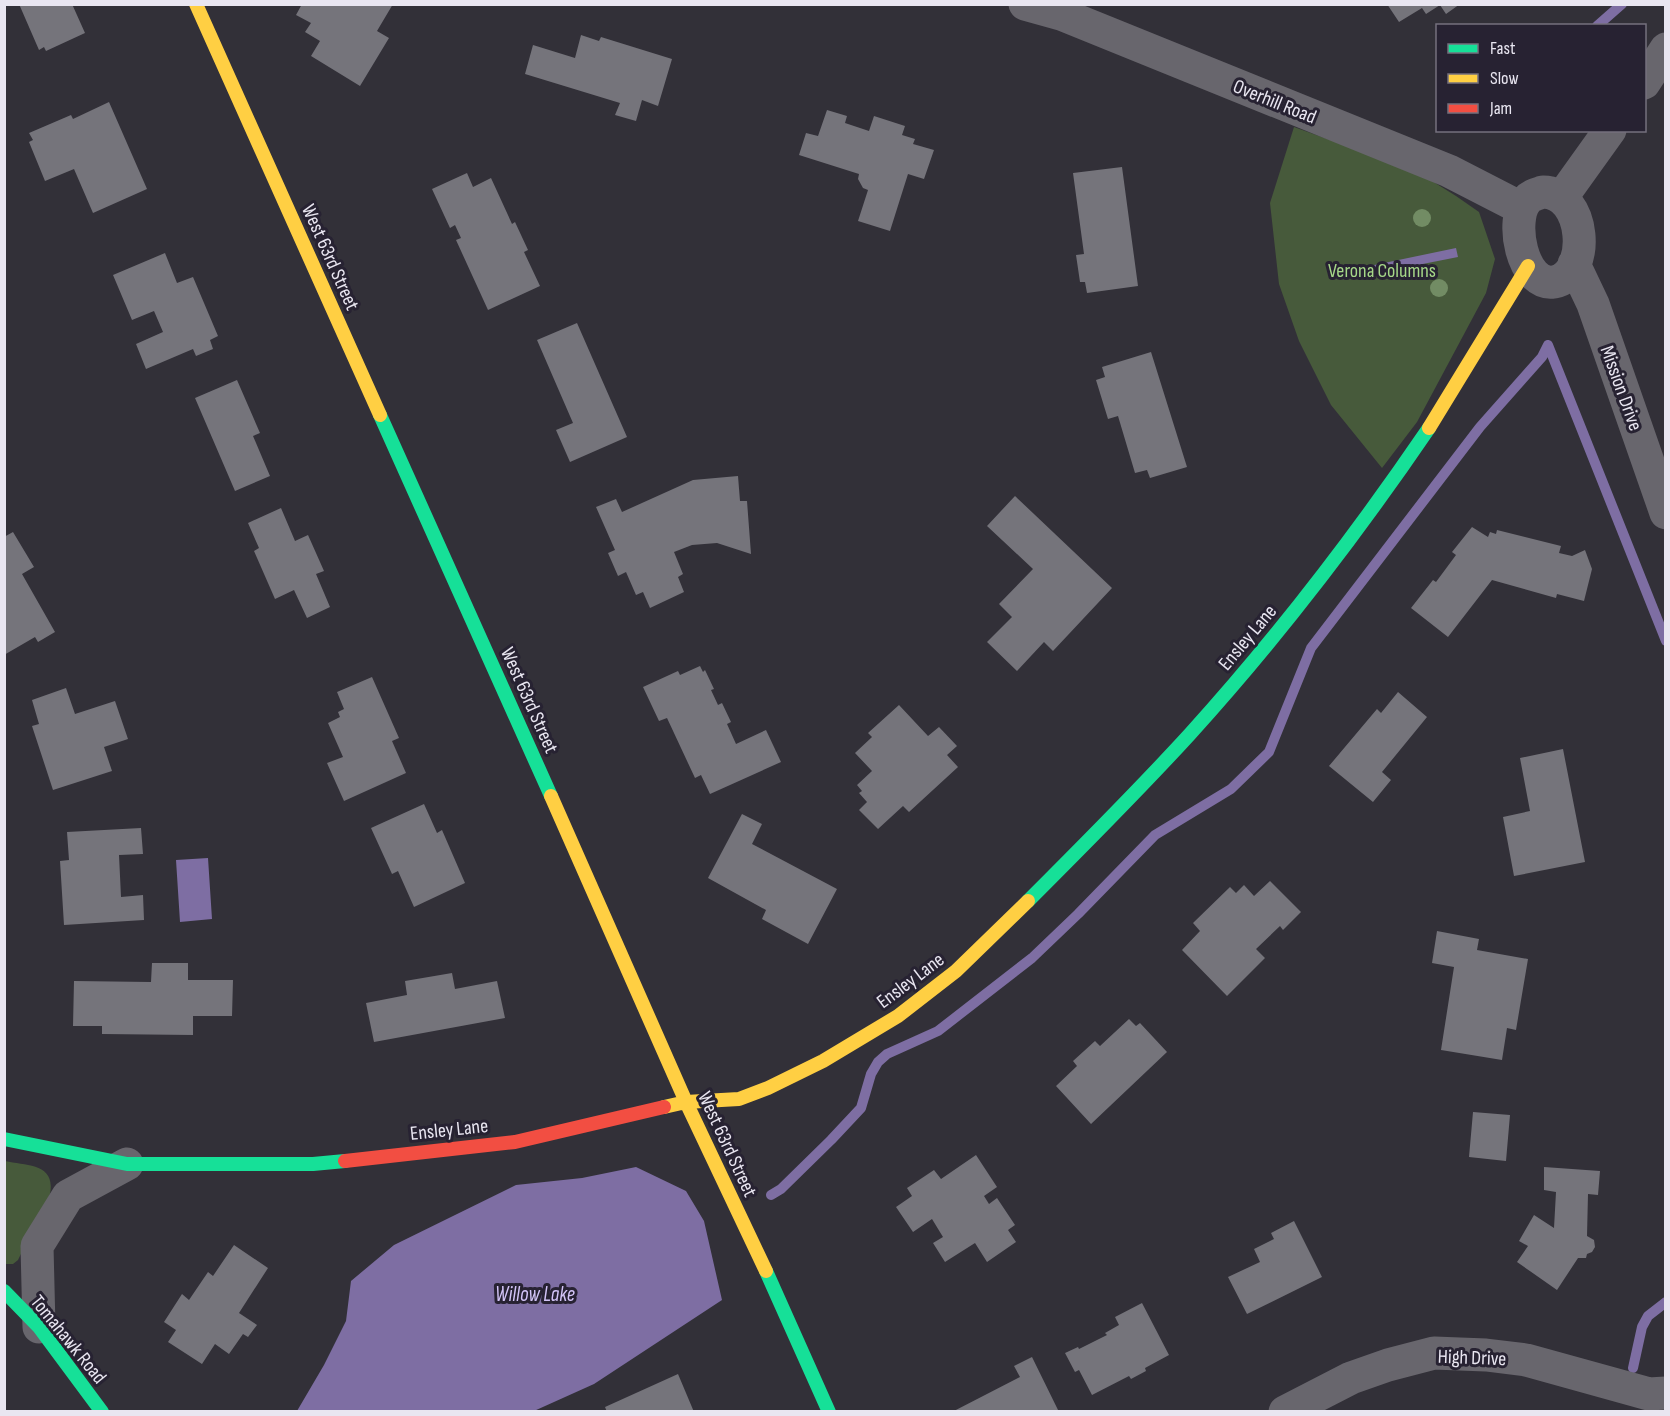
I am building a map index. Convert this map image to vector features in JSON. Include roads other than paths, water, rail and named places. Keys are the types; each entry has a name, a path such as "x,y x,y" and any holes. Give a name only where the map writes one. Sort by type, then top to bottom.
{"street":[{"name":"West 63rd Street","path":"196,4 686,1102 733,1199 829,1412"},
{"name":"Overhill Road","path":"1025,4 1063,9 1449,171 1521,208"},
{"path":"1646,80 1665,49"},
{"path":"1563,197 1609,132"},
{"path":"1543,192 1552,192 1563,197 1571,208 1577,224 1579,247 1577,259 1564,278 1554,282 1544,282 1535,276 1528,266 1519,242 1518,225 1521,208 1532,195 1543,192"},
{"name":"Mission Drive","path":"1574,264 1593,304 1665,513"},
{"name":"Ensley Lane","path":"4,1139 127,1164 313,1164 503,1143 603,1123 686,1102 739,1099 768,1088 823,1061 898,1016 956,971 1068,861 1190,734 1291,616 1403,467 1430,427 1528,266"},
{"path":"39,1327 37,1246 68,1196 127,1164"},
{"name":"Tomahawk Road","path":"4,1291 39,1327 102,1412"},
{"name":"High Drive","path":"1285,1412 1351,1378 1434,1353 1486,1355 1527,1360 1649,1394 1665,1393"}],"water":[{"path":"1456,248 1458,257 1362,276 1360,268"},
{"path":"208,858 212,919 180,922 176,860"},
{"name":"Willow Lake","path":"636,1167 686,1191 704,1221 722,1300 594,1384 534,1411 297,1411 346,1321 351,1281 394,1245 516,1185 582,1178"}],"waterway":[{"path":"1599,24 1622,4"},
{"path":"1548,345 1666,641"},
{"path":"771,1195 781,1189 861,1108 871,1074 878,1062 887,1054 938,1031 1032,958 1155,835 1231,789 1269,752 1311,648 1480,427 1542,357 1548,345"},
{"path":"1633,1368 1642,1327 1648,1316 1666,1302"}],"park label":[{"name":"Verona Columns","path":"1382,270"}]}
